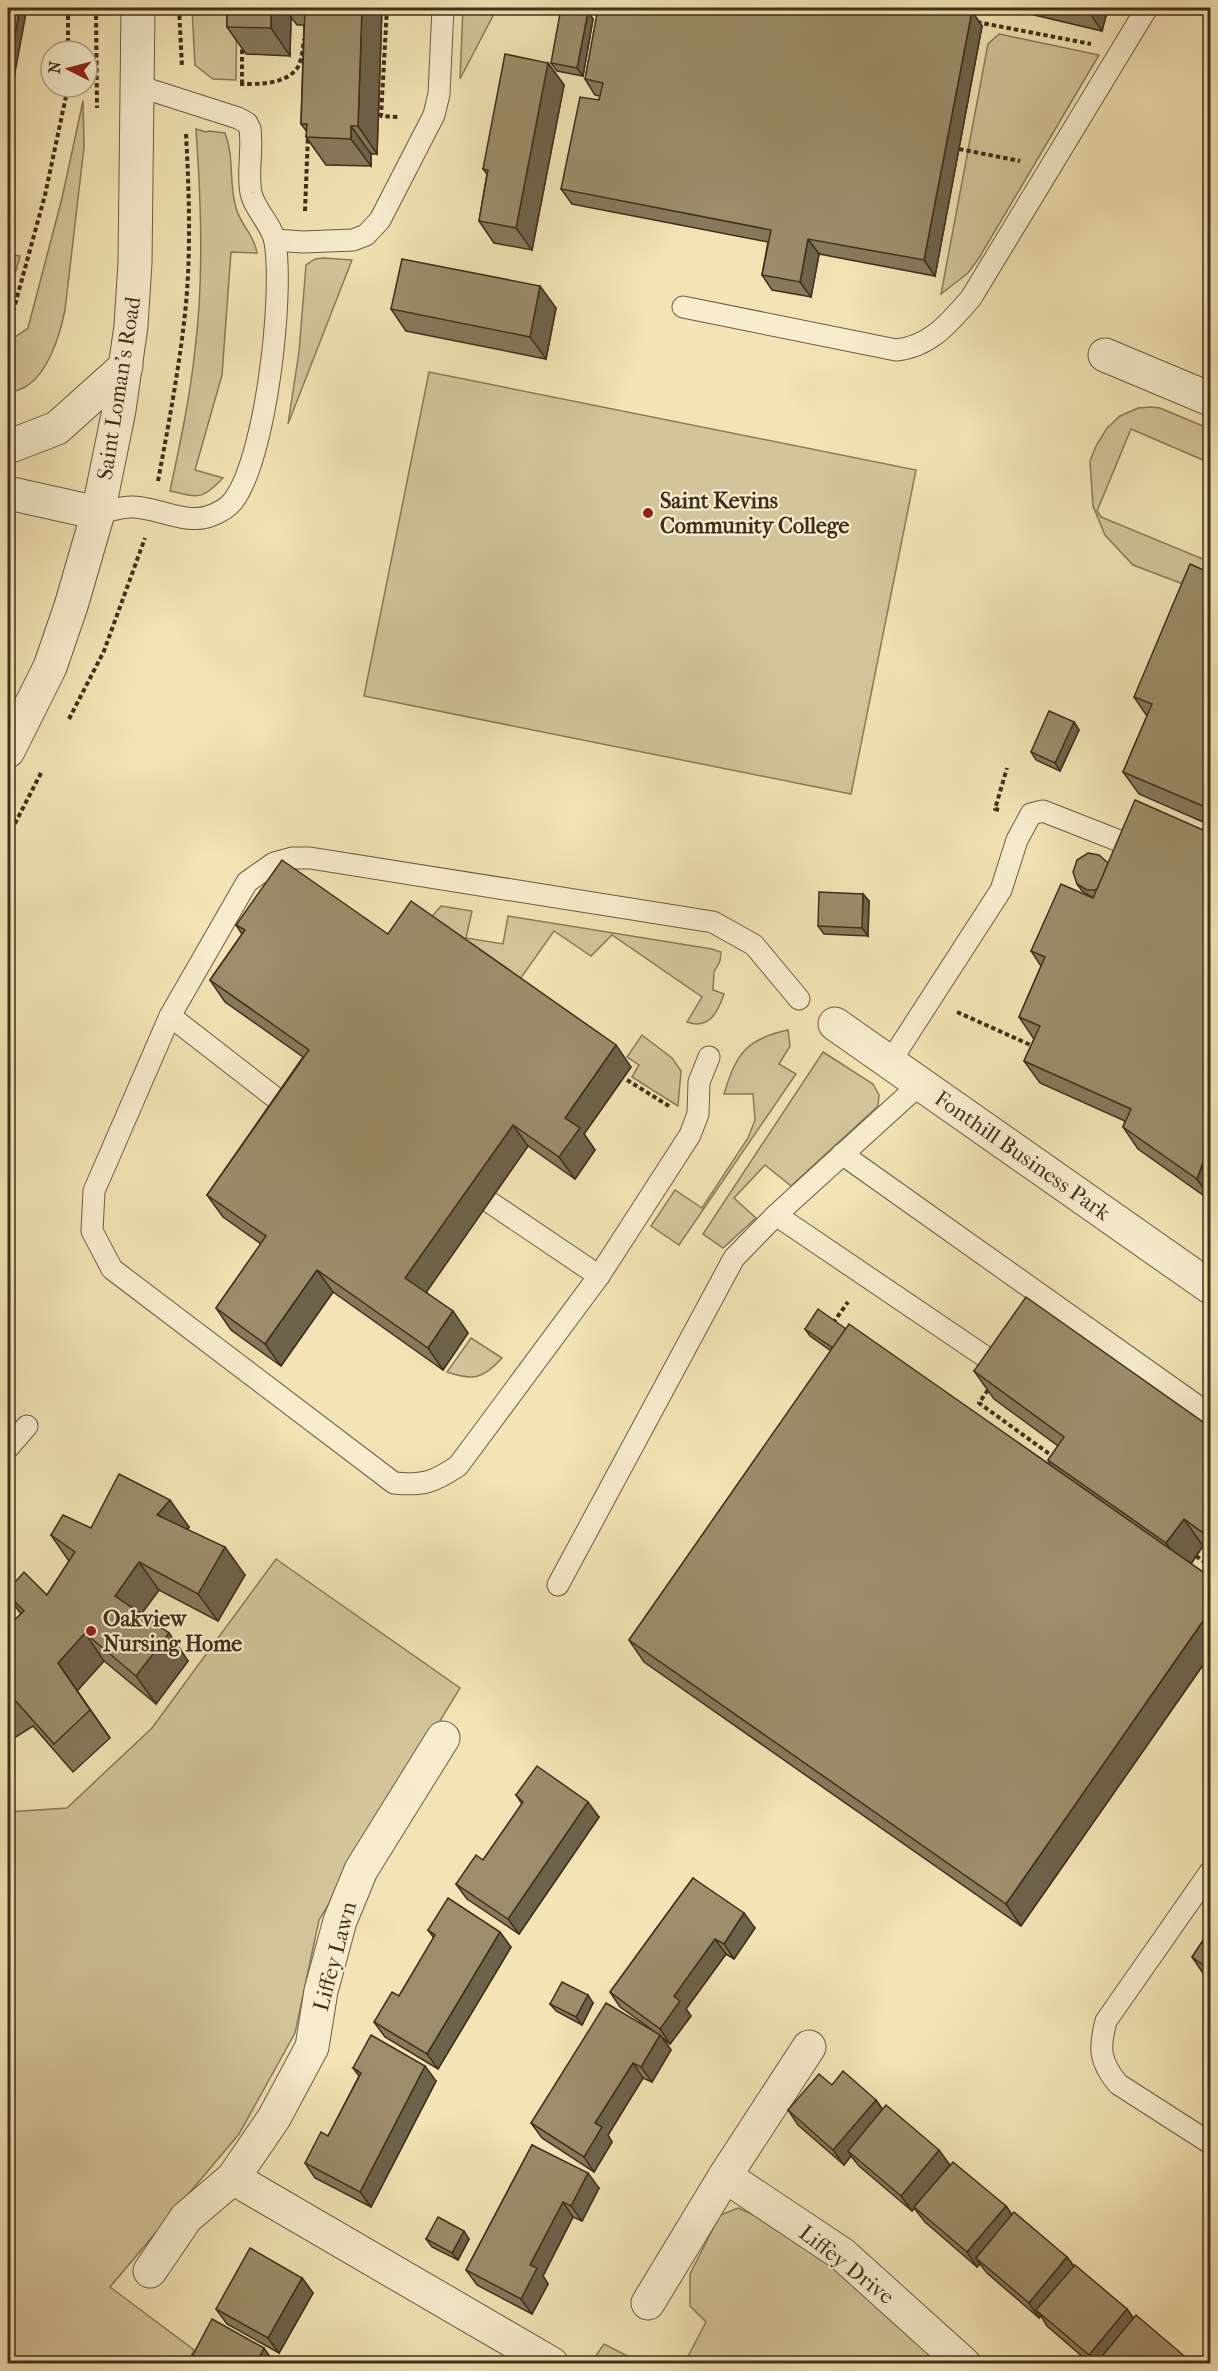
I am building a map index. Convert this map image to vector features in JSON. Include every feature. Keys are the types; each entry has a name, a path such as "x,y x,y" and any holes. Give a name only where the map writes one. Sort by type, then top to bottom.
{"street":[{"name":"Saint Loman's Road","path":"8,751 50,667 71,606 98,513 126,366 135,263 138,8"},
{"path":"1105,355 1210,399"},
{"path":"8,447 57,428 126,366"},
{"path":"8,493 98,513"},
{"name":"Fonthill Business Park","path":"835,1024 1210,1287"},
{"name":"Liffey Lawn","path":"150,2271 186,2218 233,2178 274,2118 312,2047 321,1991 340,1921 361,1870 443,1738"},
{"path":"648,2303 724,2176 809,2047"},
{"name":"Liffey Drive","path":"724,2176 842,2254 962,2363"},
{"path":"233,2178 552,2364"}],"lane":[{"path":"275,240 338,242 366,235 380,220 433,119 439,94 443,8"},
{"path":"682,307 896,350 911,349 926,342 949,324 971,298 1147,8"},
{"path":"98,513 133,507 179,516 207,517 222,511 233,501 252,458 270,376 276,303 275,240 252,194 252,139 247,123 138,86"},
{"path":"890,1062 1001,890 1017,840 1031,814 1043,811 1127,844"},
{"path":"709,1057 699,1082 698,1114 690,1135 599,1276 458,1466 436,1481 414,1485 394,1483 112,1269 92,1232 94,1191 171,1016 247,882 274,863 292,858 310,858 713,922 754,945 799,999"},
{"path":"171,1016 296,1113"},
{"path":"558,1584 734,1258 776,1215 920,1084"},
{"path":"842,1155 1210,1415"},
{"path":"491,1203 599,1276"},
{"path":"776,1215 990,1360"},
{"path":"8,1448 27,1426"},
{"path":"1210,1872 1106,2021 1100,2046 1107,2070 1118,2084 1210,2143"}],"path":[{"path":"68,8 68,39"},
{"path":"96,8 97,106"},
{"path":"179,8 182,74"},
{"path":"387,8 381,116 433,119"},
{"path":"970,21 1121,50"},
{"path":"234,85 265,84 282,79 294,71 298,66 305,34"},
{"path":"242,40 242,84"},
{"path":"8,317 13,312 45,195 65,99"},
{"path":"158,482 176,386 186,303 190,217 186,126"},
{"path":"959,149 1051,167"},
{"path":"627,1080 695,1123"},
{"path":"992,1384 979,1403 1059,1461"},
{"path":"1197,1556 1210,1566"}],"shaded area":[{"path":"192,8 237,8 236,80 213,79 195,65"},
{"path":"463,8 497,8 460,79"},
{"path":"999,34 1099,55 979,258 968,273 941,294 988,44"},
{"path":"83,101 84,147 63,320 52,353 40,373 25,387 8,395 8,342 28,328 62,198"},
{"path":"196,129 225,133 230,152 234,201 257,253 231,252 222,375 195,470 223,478 210,491 194,496 170,491 188,403 198,323 201,240"},
{"path":"8,254 20,256 8,298"},
{"path":"315,259 352,260 288,424 299,352 306,265"},
{"path":"429,372 916,470 851,794 364,696"},
{"path":"1138,408 1160,408 1210,429 1210,463 1131,429 1097,511 1101,517 1210,562 1210,585 1201,591 1133,565 1105,535 1093,506 1090,461 1096,446 1107,428 1120,416"},
{"path":"441,906 472,911 466,938 503,944 508,916 712,949 721,952 720,961 714,972 713,990 724,994 712,1018 701,1024 687,1022 702,997 612,935 591,956 554,931 518,982 429,920"},
{"path":"788,1030 790,1046 779,1064 796,1074 679,1245 651,1226 675,1190 702,1208 748,1138 755,1120 753,1094 724,1094 733,1069 744,1051 752,1044 762,1038"},
{"path":"642,1035 672,1058 681,1071 678,1106 632,1077 639,1065 627,1057"},
{"path":"823,1052 873,1084 879,1095 878,1106 791,1186 765,1165 734,1198 756,1218 723,1248 703,1234"},
{"path":"471,1338 502,1358 489,1370 477,1376 464,1377 447,1372"},
{"path":"276,1559 460,1688 319,1920 295,2033 239,2134 110,2287 194,2350 187,2363 8,2364 8,1812 67,1808 152,1728"},
{"path":"738,2208 830,2259 925,2345 931,2364 684,2364 706,2322 690,2306 690,2274 720,2215"},
{"path":"604,2344 641,2363 591,2363"}],"building":[{"path":"8,8 20,8 8,73"},
{"path":"227,8 271,8 271,28 227,27"},
{"path":"305,8 362,8 358,126 351,126 351,139 306,137 307,124 301,124"},
{"path":"561,8 588,12 577,68 551,63"},
{"path":"598,8 955,8 972,11 924,260 808,239 800,282 762,275 771,230 561,189 580,97 599,100 603,83 585,79"},
{"path":"505,54 548,63 516,228 479,221 488,170 483,169"},
{"path":"402,259 540,286 530,337 391,309"},
{"path":"1190,564 1210,573 1210,809 1123,772 1152,704 1134,697"},
{"path":"1049,711 1074,722 1055,763 1031,752"},
{"path":"1135,800 1210,833 1210,1143 1197,1179 1123,1127 1131,1109 1024,1061 1040,1026 1019,1017 1045,957 1031,951 1061,884 1093,898"},
{"path":"1088,853 1099,855 1108,863 1097,889 1094,890 1087,890 1077,884 1073,872 1077,860"},
{"path":"282,860 388,934 411,901 616,1045 565,1118 580,1128 559,1157 513,1125 405,1278 453,1311 428,1348 317,1270 265,1344 216,1308 266,1236 207,1195 309,1050 210,980 245,930 236,925"},
{"path":"819,892 863,894 862,928 818,926"},
{"path":"1026,1297 1210,1427 1210,1538 1184,1519 1166,1543 1048,1460 1064,1437 974,1371"},
{"path":"818,1309 846,1329 833,1348 805,1329"},
{"path":"849,1324 1210,1577 1210,1611 1006,1904 629,1640"},
{"name":"Oakview Nursing Home","path":"119,1474 170,1500 157,1515 225,1547 198,1594 139,1562 115,1596 169,1633 136,1676 85,1633 58,1663 90,1710 54,1744 13,1698 8,1702 8,1626 24,1611 8,1595 8,1590 24,1572 47,1595 75,1552 51,1535 63,1515 91,1528"},
{"path":"537,1766 588,1802 508,1919 456,1884 476,1855 483,1860 523,1802 516,1795"},
{"path":"693,1878 744,1913 724,1944 715,1939 674,1996 680,2001 660,2029 610,1992"},
{"path":"448,1898 500,1932 427,2054 374,2022 392,1992 399,1996 435,1935 428,1930"},
{"path":"1210,1930 1210,1970 1192,1957"},
{"path":"562,1982 588,1995 576,2017 550,2004"},
{"path":"606,2003 660,2035 641,2067 633,2063 595,2123 602,2127 584,2157 531,2123"},
{"path":"371,2035 425,2066 360,2192 305,2163 321,2132 328,2136 361,2073 353,2068"},
{"path":"843,2071 876,2100 833,2150 788,2110 819,2074 832,2085"},
{"path":"886,2105 939,2150 901,2196 848,2151"},
{"path":"532,2145 588,2173 571,2206 563,2202 530,2265 537,2268 521,2299 466,2270"},
{"path":"953,2162 1006,2206 967,2252 914,2207"},
{"path":"1014,2212 1067,2257 1029,2303 976,2258"},
{"path":"438,2217 464,2231 452,2253 426,2239"},
{"path":"250,2248 302,2278 268,2338 216,2309"},
{"path":"1075,2265 1127,2309 1089,2355 1036,2310"},
{"path":"1136,2315 1189,2360 1186,2364 1101,2364 1098,2361"},
{"path":"212,2319 264,2348 256,2364 188,2364"},
{"path":"369,2359 379,2364 367,2364"}],"place":[{"name":"Saint Kevins Community College","path":"648,513"},
{"name":"Oakview Nursing Home","path":"91,1631"}]}
